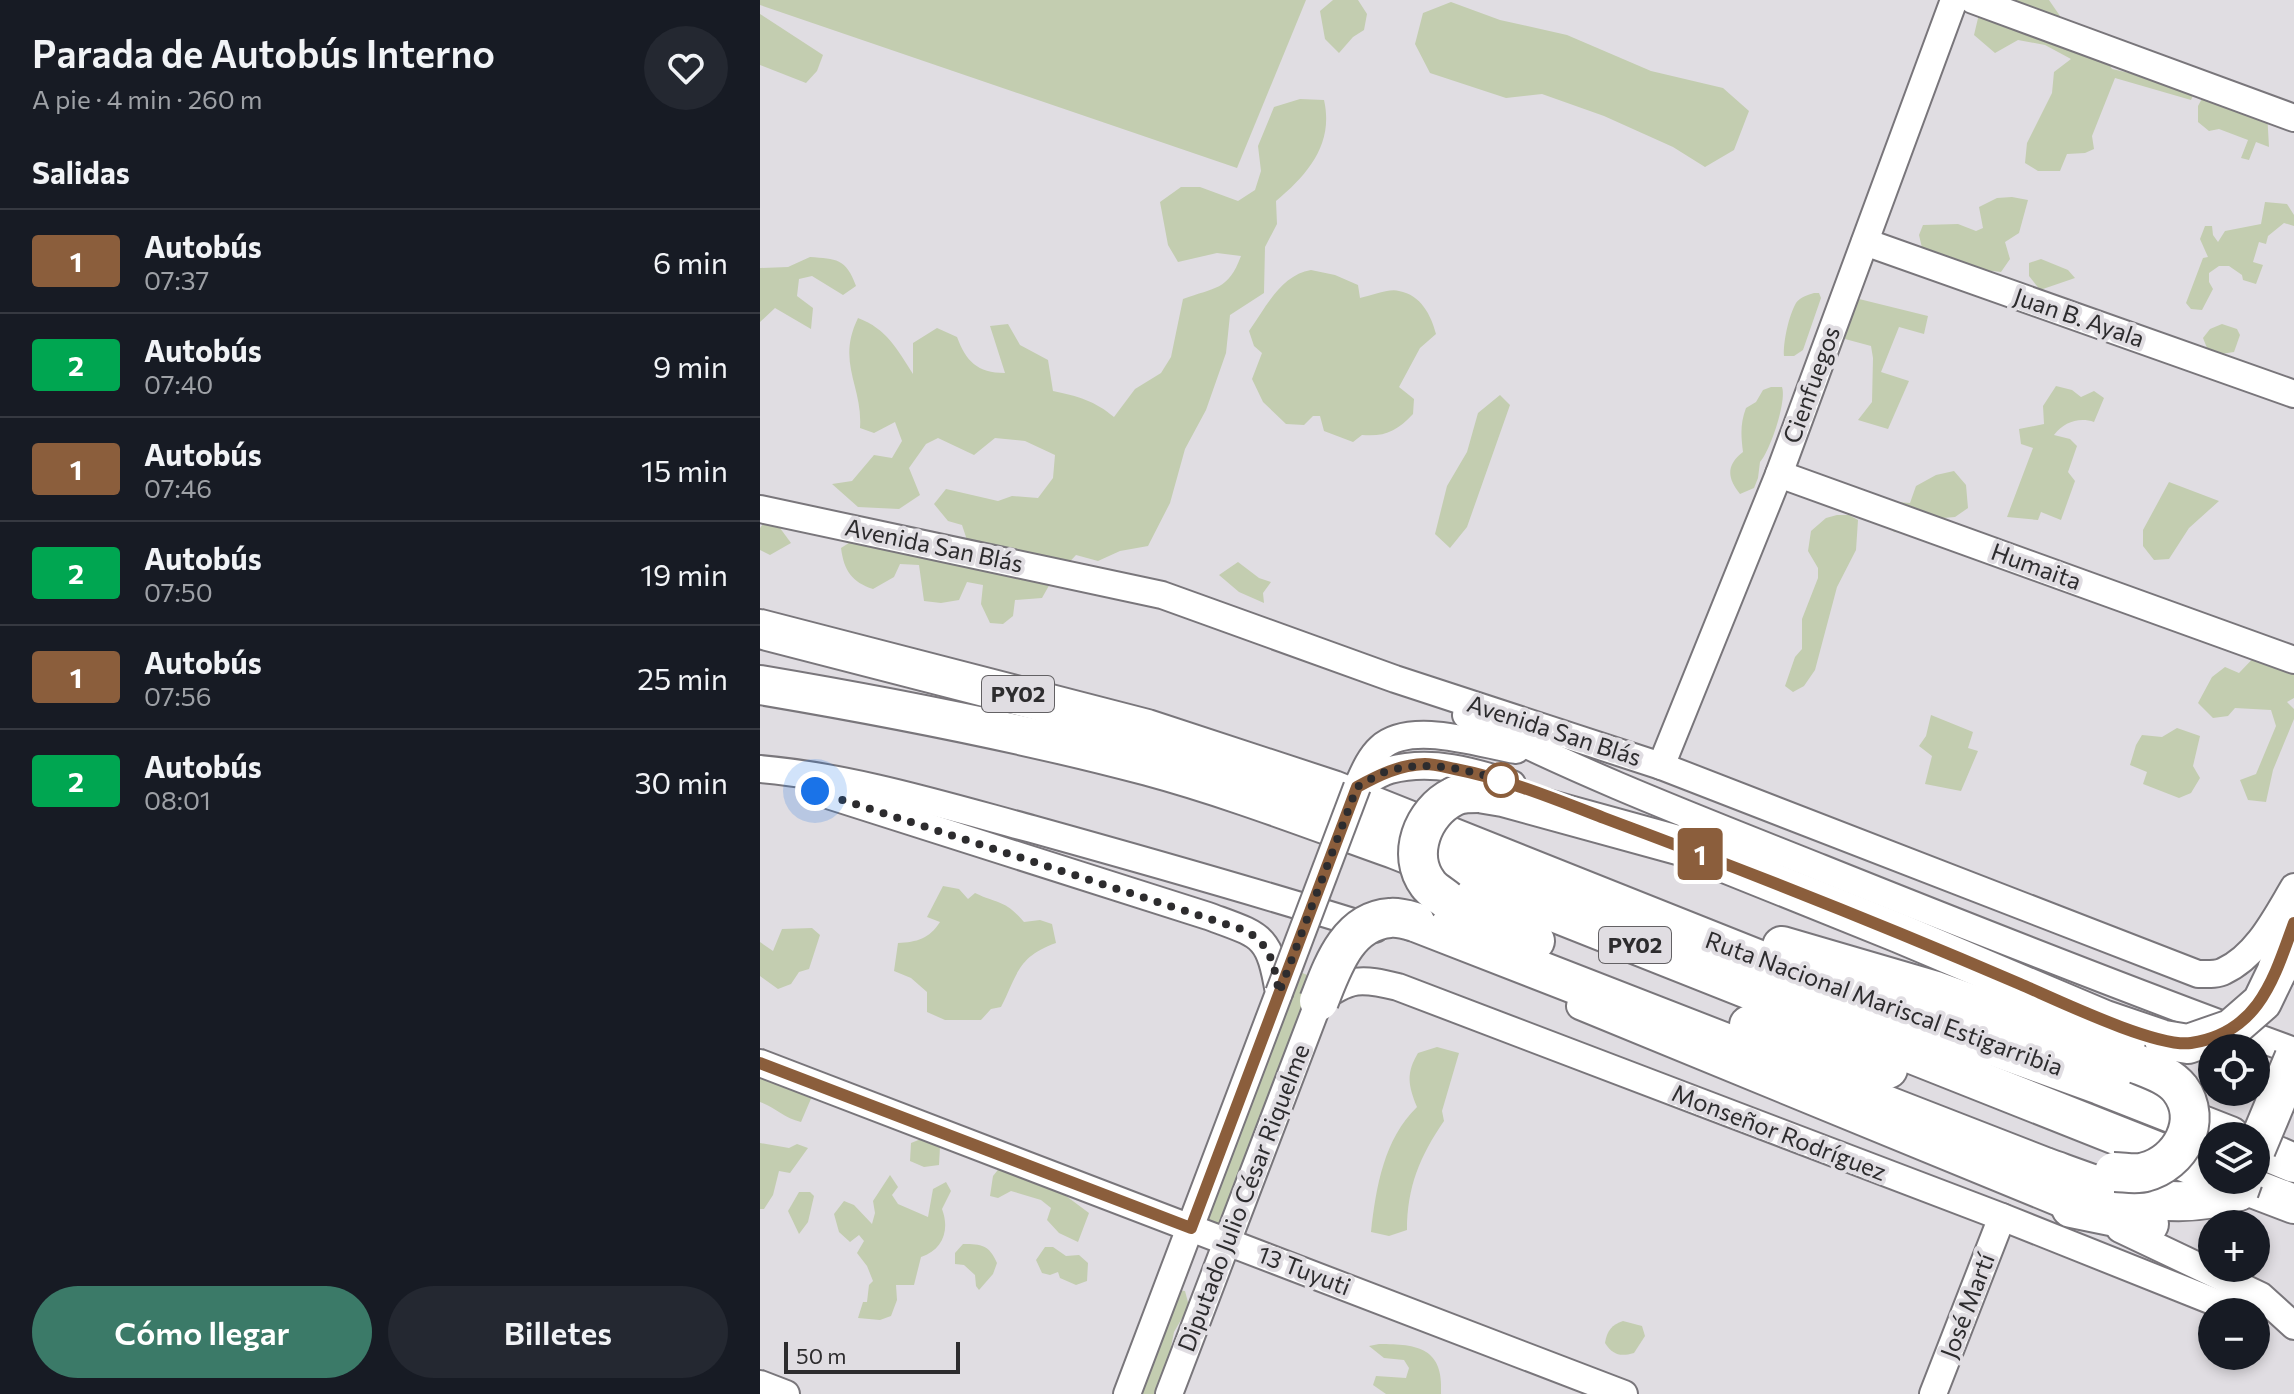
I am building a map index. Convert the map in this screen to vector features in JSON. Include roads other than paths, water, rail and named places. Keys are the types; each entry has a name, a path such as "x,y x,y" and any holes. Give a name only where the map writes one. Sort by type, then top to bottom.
{"highway":[{"name":"Ruta Nacional Mariscal Estigarribia","path":"760,629 1102,716 1274,769 1797,975 2198,1123"},
{"name":"Ruta Nacional Mariscal Estigarribia","path":"760,685 923,713 1150,767 1223,790 1397,850 2198,1168"},
{"path":"1944,1127 2114,1172 2142,1173 2165,1164 2179,1152 2188,1130 2188,1102 2179,1087 2165,1076 2151,1052 2105,1020 1685,847 1479,793 1455,795 1437,808 1419,836 1418,865 1428,885 1447,900 1491,923 1723,1016 1917,1077 2001,1091"},
{"path":"1651,916 1755,939 2151,1052 2188,1044 2231,1029 2262,1002 2294,923"},
{"path":"1319,1001 1340,951 1353,936 1371,924 1390,918 1415,922 2120,1194 2172,1203 2226,1194"},
{"path":"2267,1122 2294,1058"},
{"path":"2270,1154 2294,1163"},
{"path":"2071,1208 2139,1223 2171,1225 2204,1222 2232,1204 2232,1194"},
{"name":"Ruta Nacional Mariscal Estigarribia","path":"2267,1194 2294,1204"}],"street":[{"name":"Cienfuegos","path":"1661,766 1779,474 1954,0"},
{"path":"1973,0 2294,118"},
{"name":"Juan B. Ayala","path":"1865,242 2294,394"},
{"name":"Humaita","path":"1779,474 2294,660"},
{"name":"Avenida San Blás","path":"760,509 1162,595 1395,679 1661,766 2198,974 2222,973 2243,958 2267,932 2294,887"},
{"path":"1395,679 1543,755 2123,989 2294,1051"},
{"name":"Diputado Julio César Riquelme","path":"1127,1394 1369,762 1381,747 1400,737 1424,734 1543,755"},
{"path":"1357,787 1388,770 1427,764 1486,775 1685,847"},
{"path":"760,772 1244,930 1258,937 1269,950 1279,993"},
{"path":"760,772 793,772 936,803 1252,891 1456,955 2131,1233 2261,1296 2294,1326"},
{"name":"Monseñor Rodríguez","path":"1319,1001 1339,986 1357,980 1398,987 2002,1217 2205,1298"},
{"name":"Diputado Julio César Riquelme","path":"1169,1394 1319,1001"},
{"name":"13 Tuyuti","path":"760,1063 1624,1394"},
{"name":"José Martí","path":"1933,1394 2002,1217"},
{"path":"2270,1323 2294,1332"},
{"path":"760,1384 786,1394"}]}
